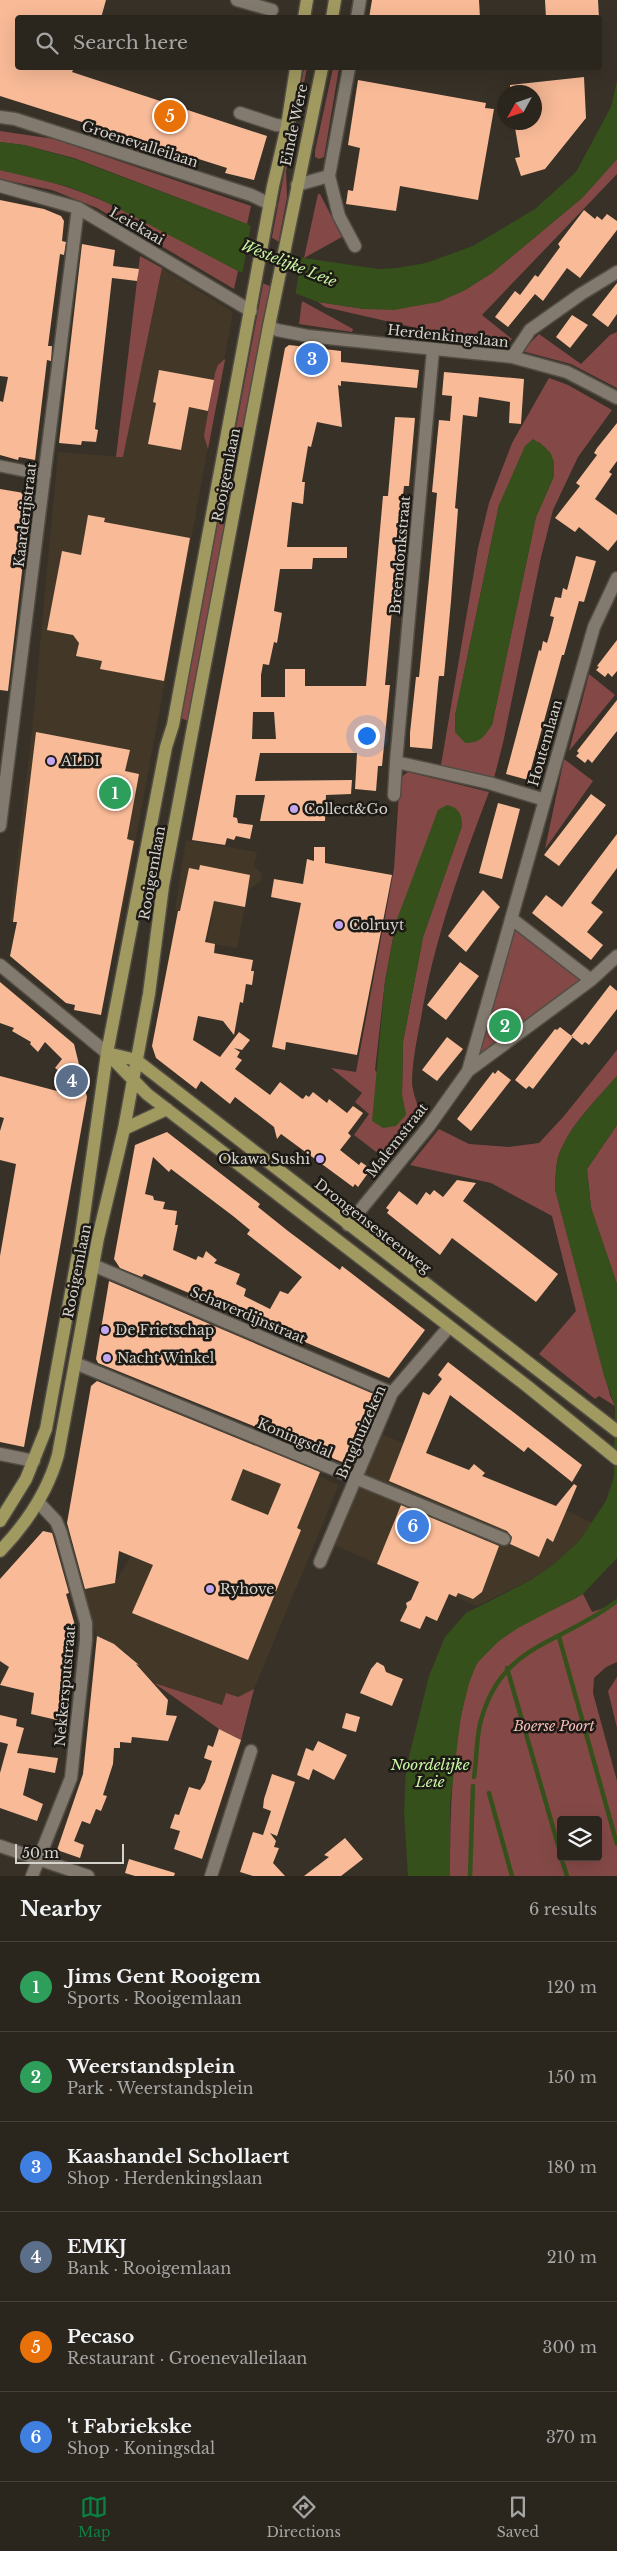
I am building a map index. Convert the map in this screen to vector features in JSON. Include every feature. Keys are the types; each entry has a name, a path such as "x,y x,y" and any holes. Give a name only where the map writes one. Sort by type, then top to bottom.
{"main road":[{"path":"304,15 307,0"},
{"path":"332,15 335,0"},
{"name":"Einde Were","path":"270,204 287,126 296,70"},
{"name":"Einde Were","path":"297,185 322,70"},
{"name":"Rooigemlaan","path":"0,1551 23,1525 38,1502 56,1461 93,1265 124,1129 149,994 163,886 297,185"},
{"name":"Rooigemlaan","path":"0,1521 13,1503 34,1461 46,1429 80,1243 106,1053 115,1017 166,748 173,725 270,204"},
{"name":"Drongensesteenweg","path":"106,1053 136,1060 614,1429"},
{"name":"Drongensesteenweg","path":"106,1053 132,1081 167,1109 337,1238 527,1386 612,1455"},
{"path":"124,1129 167,1109"},
{"path":"337,1238 348,1225"},
{"path":"449,1327 462,1313"}],"street":[{"path":"237,0 272,10"},
{"path":"358,15 360,0"},
{"path":"348,70 329,176 339,216 355,246"},
{"path":"240,113 276,125 287,126"},
{"name":"Groenevalleilaan","path":"0,117 15,119 251,195 270,204"},
{"name":"Einde Were","path":"297,185 329,176"},
{"name":"Leiekaai","path":"0,186 78,208 251,310"},
{"name":"Kaarderijstraat","path":"0,826 78,208"},
{"path":"512,357 530,330 617,272"},
{"name":"Herdenkingslaan","path":"269,326 277,330 308,336 512,357 567,372 617,398"},
{"name":"Breendonkstraat","path":"394,795 433,350"},
{"path":"0,466 45,475"},
{"name":"Houtemlaan","path":"468,1071 594,627 617,578"},
{"path":"396,762 489,783 545,800"},
{"path":"512,919 591,980"},
{"path":"468,1071 591,980 617,956"},
{"name":"Drongensesteenweg","path":"0,965 106,1053"},
{"name":"Malemstraat","path":"348,1225 429,1126 468,1071"},
{"name":"Schaverdijnstraat","path":"93,1265 392,1393"},
{"name":"Brughuizeken","path":"320,1562 392,1393 449,1327"},
{"name":"Koningsdal","path":"75,1363 356,1480 504,1539"},
{"path":"0,1454 34,1461"},
{"name":"Nekkersputstraat","path":"32,1876 70,1778 86,1623 61,1533 56,1521 38,1502"},
{"path":"211,1876 251,1751"},
{"path":"0,1846 88,1876"}],"shaded area":[{"path":"162,268 233,312 117,941 10,921 32,731 58,452 123,457"},
{"path":"186,840 257,852 254,866 262,874 261,881 248,890 237,948 207,943 212,917 175,910"},
{"path":"381,1434 566,1510 592,1523 581,1539 554,1564 531,1580 477,1606 377,1564 334,1545"},
{"path":"229,1437 339,1485 254,1689 222,1705 154,1683 126,1652 97,1636 88,1615 84,1590 115,1583 131,1556 148,1513"}],"green space":[{"path":"304,70 307,70 286,171 287,197 188,721 181,718"},
{"path":"333,70 339,70 324,157 319,159 315,157"},
{"path":"0,131 54,139 251,206 247,224 74,158 24,145 0,142"},
{"path":"617,159 617,174 482,315 512,339 503,347 433,341 412,327 325,307 318,302 364,309 438,302 465,290 492,273 582,198"},
{"path":"0,170 67,187 111,204 154,225 238,271 234,289 97,208 52,190 0,179"},
{"path":"318,194 320,194 342,237 304,258"},
{"path":"140,256 162,268 123,457 116,457"},
{"path":"302,301 353,329 352,332 299,324"},
{"path":"617,332 617,388 571,364 522,351 539,334 581,364 610,335"},
{"path":"225,359 208,449 204,436 215,373 218,365"},
{"path":"549,378 568,385 612,410 578,457 553,510 541,557 503,743 494,778 441,765 478,548 489,503 512,443","holes":["539,442 551,454 554,476 536,517 492,725 455,716 499,505"]},
{"path":"589,674 615,695 569,751"},
{"path":"564,759 593,781 545,849"},
{"path":"408,772 489,792 449,904 427,989 415,1050 412,1083 413,1091 423,1115 388,1161 354,1135 369,1114 355,1102 362,1093 331,1068 356,1072 394,869 400,778","holes":["462,826 423,937 403,1042 402,1096 406,1115 375,1070 385,981 396,922 405,900"]},
{"path":"512,919 591,980 468,1071"},
{"path":"617,1050 617,1076 594,1101 567,1137 558,1157 555,1189 610,1395 615,1406 599,1396 595,1399 539,1354 576,1311 552,1216 491,1183 410,1165 439,1129 469,1144 509,1147 539,1143 564,1116"},
{"path":"617,1125 617,1284 591,1208 587,1169"},
{"name":"Boerse Poort","path":"583,1594 592,1612 610,1606 617,1601 617,1662 606,1667 594,1678 593,1693 617,1781 617,1876 450,1876 454,1764 460,1720 470,1679 473,1670 488,1650 527,1623"},
{"path":"617,1677 617,1728 608,1691"},
{"path":"154,1683 222,1705 226,1693 238,1697 254,1689 241,1740 219,1729"}],"water":[{"name":"Westelijke Leie","path":"617,81 617,159 582,198 492,273 465,290 438,302 394,310 364,309 318,302 238,271 98,198 66,186 0,170 0,142 24,145 75,159 247,224 304,258 378,269 397,268 426,263 473,246 535,209 576,172 611,107"},
{"path":"533,439 545,447 551,454 554,462 554,476 536,517 492,725 481,738 474,742 465,743 455,732 455,716 499,505 525,446"},
{"path":"447,805 459,812 462,826 423,937 403,1042 402,1096 406,1115 396,1126 383,1128 372,1121 385,981 396,922 438,810"},
{"name":"Noordelijke Leie","path":"617,1076 617,1125 587,1169 591,1208 617,1284 617,1558 583,1594 518,1628 499,1641 477,1663 469,1683 461,1715 450,1804 450,1876 408,1876 404,1811 406,1769 429,1676 445,1637 466,1613 531,1580 554,1564 580,1540 606,1501 614,1477 615,1406 604,1376 555,1189 558,1157 567,1137 587,1110"}],"pier":[{"path":"251,225 302,256 295,296 242,275"}],"building":[{"path":"0,0 106,0 102,15 15,15 15,70 73,70 72,72 267,136 254,180 225,173 227,168 0,96"},
{"path":"372,0 479,0 480,15 370,15"},
{"path":"545,0 598,0 599,15 546,15"},
{"path":"584,77 586,118 545,169 521,176 515,158 520,157 515,130 542,130 542,85 510,85"},
{"path":"358,80 486,103 485,108 494,109 478,200 400,186 396,211 346,204 348,190 353,191 360,148 348,145"},
{"path":"0,200 44,209 61,216 64,221 62,241 66,242 64,255 60,254 48,346 52,346 51,361 47,360 35,460 19,457 18,460 0,455 0,401 3,402 8,377 0,376"},
{"path":"584,210 595,219 597,216 602,220 607,214 617,221 617,230 580,278 567,268 543,301 535,294 508,327 495,317 515,291 520,295 535,275 538,277 560,247 558,244"},
{"path":"82,244 115,250 113,266 139,269 137,281 112,278 95,429 98,430 96,442 82,441 81,445 59,443"},
{"path":"617,283 617,314 608,327 592,315"},
{"path":"572,315 588,325 570,348 556,337"},
{"path":"289,345 341,351 341,362 419,370 417,388 341,381 341,386 338,385 342,427 317,422 311,447 308,446 302,482 305,482 303,504 292,502 287,547 347,547 347,558 313,558 312,569 280,569 274,611 282,613 277,643 274,642 269,665 263,664 261,675 261,697 285,697 285,669 305,669 305,686 366,686 383,496 388,496 395,417 415,418 409,486 404,486 400,524 385,685 390,685 382,766 378,766 376,791 355,789 357,753 260,753 255,781 352,780 351,794 326,795 325,821 260,821 265,795 236,795 233,817 237,818 238,823 253,825 250,839 236,836 234,840 227,838 225,845 192,840 285,348","holes":["253,712 274,712 276,739 252,739"]},
{"path":"159,370 214,380 208,411 189,407 181,450 148,444 156,403 153,402"},
{"path":"444,372 524,379 521,424 509,423 510,402 479,397 477,417 463,415 455,508 458,509 451,601 444,676 439,676 432,749 410,747 410,733 416,677 419,677 437,493 432,492 439,420 450,421 452,396 442,395"},
{"path":"617,423 617,461 609,472 612,474 595,499 617,515 617,540 608,551 579,527 575,532 555,518 580,486 576,483 597,455 594,453 597,448"},
{"path":"0,489 24,493 23,496 31,495 8,691 0,690"},
{"path":"88,515 105,518 104,522 190,538 164,681 100,669 102,661 76,656 79,643 73,635 47,630 62,551 81,555"},
{"path":"576,556 596,561 584,602 579,601 564,655 562,655 528,780 506,774 539,650 541,651 543,641 547,643 551,629 554,617 550,616 555,597 561,598 563,588 567,590"},
{"path":"617,640 617,671 612,677 608,673 605,677 596,670 599,667 597,666"},
{"path":"617,700 617,731 592,763 588,759 585,763 576,756 579,753 577,751"},
{"path":"36,732 130,750 125,771 139,774 127,839 134,841 101,1015 74,1010 75,1005 66,1003 10,956 17,922 13,922"},
{"path":"591,794 606,805 559,866 544,855"},
{"path":"498,803 520,809 502,879 479,873"},
{"path":"617,834 617,868 591,903 603,912 587,932 603,945 591,960 532,913 546,895 562,907"},
{"name":"Colruyt","path":"314,847 325,847 325,863 392,875 357,1055 286,1042 285,1050 272,1047 301,903 271,897 274,879 303,884 307,859 314,861"},
{"path":"200,865 250,875 245,907 214,901 205,942 215,944 214,953 253,960 251,971 254,971 252,985 246,984 243,1003 240,1002 234,1035 223,1021 198,1016 193,1040 220,1057 239,1032 250,1040 242,1050 234,1048 240,1052 237,1057 242,1060 235,1069 270,1095 280,1082 303,1099 306,1095 309,1097 313,1092 327,1103 329,1099 347,1113 353,1106 363,1113 348,1133 351,1136 340,1150 359,1165 361,1162 371,1169 358,1187 355,1184 353,1187 281,1134 277,1139 274,1127 235,1097 230,1104 201,1081 196,1089 156,1058 152,1046 178,911 180,911 189,868 199,870"},
{"path":"483,890 500,907 466,952 448,936"},
{"path":"460,962 479,976 446,1020 427,1005"},
{"path":"0,982 74,1044 87,1097 24,1447 0,1442 0,1256 16,1164 0,1160 0,1131 4,1118 0,1117 0,1076 57,1091 62,1073 55,1068 62,1059 45,1042 38,1052 30,1044 31,1042 12,1031 14,1028 0,1023"},
{"path":"610,985 617,991 617,1009 589,1045 585,1042 582,1045 571,1036"},
{"path":"560,1027 573,1037 533,1089 529,1086 526,1089 515,1080 555,1029 557,1030"},
{"path":"447,1037 463,1049 437,1081 422,1070"},
{"path":"498,1070 511,1080 471,1131 457,1119 493,1072 495,1074"},
{"path":"167,1132 260,1204 258,1207 288,1231 340,1270 342,1266 425,1330 389,1378 216,1304 215,1308 187,1297 189,1293 144,1274 142,1277 120,1268 114,1259 135,1145","holes":["153,1157 169,1172 171,1169 233,1216 250,1230 247,1234 302,1277 288,1294 280,1291 270,1309 244,1296 246,1289 236,1284 240,1274 214,1263 217,1260 206,1251 203,1258 198,1256 196,1260 173,1250 178,1225 175,1225 177,1211 163,1209 165,1202 154,1200 153,1196 145,1194"]},
{"path":"457,1180 476,1183 463,1201 558,1274 536,1302 452,1238 440,1255 387,1213 389,1210 386,1208 399,1191 417,1205 426,1192 430,1195 434,1190 443,1197"},
{"path":"109,1281 376,1395 347,1464 98,1363 96,1359"},
{"path":"448,1362 582,1465 572,1482 528,1447 524,1452 450,1395 426,1453 469,1470 474,1464 485,1473 482,1476 556,1506 574,1484 577,1486 553,1542 547,1538 539,1557 510,1544 512,1537 507,1531 389,1481 423,1392 429,1395 442,1379 438,1375"},
{"path":"97,1381 320,1472 297,1528 301,1530 248,1660 132,1613 153,1565 119,1551 115,1583 85,1589 67,1523 91,1386","holes":["243,1469 281,1484 268,1515 231,1500"]},
{"path":"401,1505 499,1546 482,1592 473,1599 458,1593 456,1597 449,1594 437,1621 426,1616 420,1629 400,1621 407,1607 406,1603 411,1600 419,1582 377,1564"},
{"path":"43,1531 52,1533 69,1593 66,1594 76,1629 74,1649 66,1648 61,1721 31,1714 34,1693 0,1685 9,1667 0,1661 0,1579"},
{"path":"97,1636 114,1644 139,1665 136,1664 168,1700 166,1715 177,1716 168,1741 132,1737 131,1743 120,1742 120,1748 114,1748 113,1764 103,1795 107,1796 101,1811 96,1809 90,1824 82,1821 74,1841 84,1845 80,1858 57,1850 83,1774"},
{"path":"377,1662 384,1666 386,1672 403,1679 392,1706 360,1693 371,1669"},
{"path":"346,1713 360,1717 356,1732 342,1728"},
{"path":"0,1715 17,1719 16,1726 24,1728 17,1753 58,1758 55,1773 29,1768 23,1795 43,1804 37,1821 0,1808 0,1773 8,1744 0,1742"},
{"path":"219,1729 241,1740 202,1859 174,1849 180,1831 170,1828 175,1814 179,1815 189,1787 200,1790 205,1782 212,1761 204,1758 208,1745 213,1747"},
{"path":"318,1741 347,1755 334,1780 313,1769 309,1780 297,1775 306,1748 313,1751"},
{"path":"272,1774 295,1782 277,1836 270,1833 276,1841 274,1847 279,1848 273,1863 285,1876 253,1876 240,1872 253,1832 263,1835 271,1811 263,1808"},
{"path":"345,1838 363,1859 341,1876 304,1876 329,1857 324,1855"},
{"path":"129,1859 175,1873 174,1876 135,1876 125,1873"}],"waterway":[{"path":"474,1777 480,1724 489,1697 502,1677 517,1661 535,1649 596,1616 617,1601"},
{"path":"559,1637 617,1844"},
{"path":"507,1668 557,1841"},
{"path":"470,1876 473,1786"},
{"path":"489,1793 512,1876"},
{"path":"562,1861 567,1876"}],"place":[{"name":"Pecaso","path":"170,116"},
{"name":"Kaashandel Schollaert","path":"312,359"},
{"name":"ALDI","path":"51,761"},
{"name":"Jims Gent Rooigem","path":"115,793"},
{"name":"Collect&Go","path":"294,809"},
{"name":"Colruyt","path":"339,925"},
{"name":"Weerstandsplein","path":"505,1026"},
{"name":"EMKJ","path":"72,1081"},
{"name":"Okawa Sushi","path":"320,1159"},
{"name":"De Frietschap","path":"105,1330"},
{"name":"Nacht Winkel","path":"107,1358"},
{"name":"'t Fabriekske","path":"413,1526"},
{"name":"Ryhove","path":"210,1589"}]}
